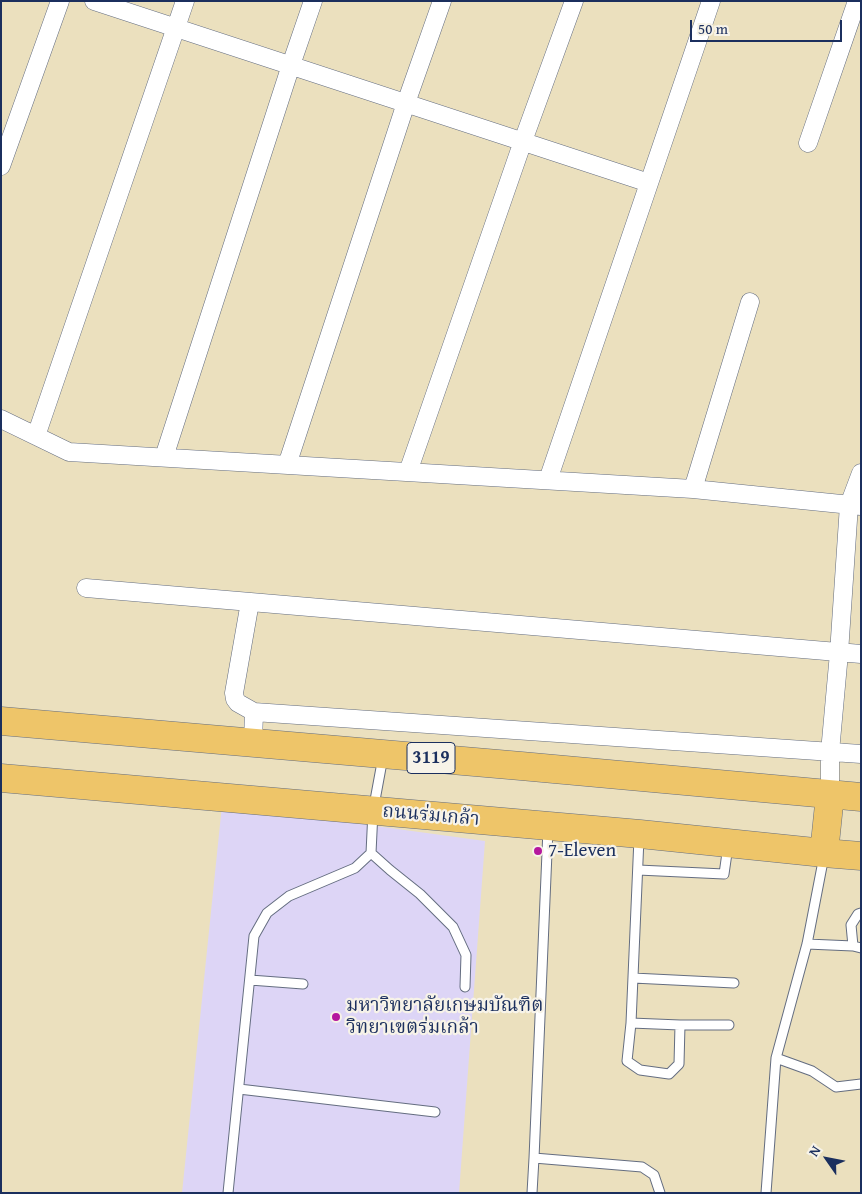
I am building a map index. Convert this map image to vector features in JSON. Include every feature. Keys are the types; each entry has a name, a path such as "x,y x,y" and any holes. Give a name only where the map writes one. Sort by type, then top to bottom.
{"main road":[{"name":"3119","path":"1,721 861,797"},
{"name":"ถนนร่มเกล้า","path":"1,778 640,834 861,856"},
{"path":"824,853 830,795"}],"street":[{"path":"1,166 60,1"},
{"path":"94,1 650,183"},
{"path":"36,436 185,1"},
{"path":"164,457 313,1"},
{"path":"287,465 406,103 442,1"},
{"path":"408,472 574,1"},
{"path":"548,480 711,1"},
{"path":"808,143 857,1"},
{"path":"693,488 750,302"},
{"path":"1,419 69,452 693,488 855,506"},
{"path":"830,795 830,752 839,653 855,506 861,473"},
{"path":"86,588 861,654"},
{"path":"250,602 234,693 238,703 254,712 861,754"},
{"path":"253,743 254,712"}],"lane":[{"path":"228,1193 254,936 267,913 289,896 355,868 371,852 373,811 384,754"},
{"path":"532,1193 548,826"},
{"path":"640,834 631,1023 627,1062 640,1070 669,1074 679,1064 680,1025"},
{"path":"638,870 724,874 728,843"},
{"path":"371,852 420,894 453,927 466,955 464,988"},
{"path":"766,1193 776,1058 807,944 824,853"},
{"path":"807,944 857,947 851,925 858,914 861,913"},
{"path":"633,978 734,983"},
{"path":"250,980 303,984"},
{"path":"631,1023 729,1025"},
{"path":"776,1058 812,1071 836,1087 861,1084"},
{"path":"239,1089 435,1112"},
{"path":"534,1158 642,1167 654,1176 660,1193"}],"shaded area":[{"name":"มหาวิทยาลัยเกษมบัณฑิต วิทยาเขตร่มเกล้า","path":"222,805 485,841 459,1193 182,1193"}],"place":[{"name":"7-Eleven","path":"538,851"},
{"name":"มหาวิทยาลัยเกษมบัณฑิต วิทยาเขตร่มเกล้า","path":"336,1017"}]}
